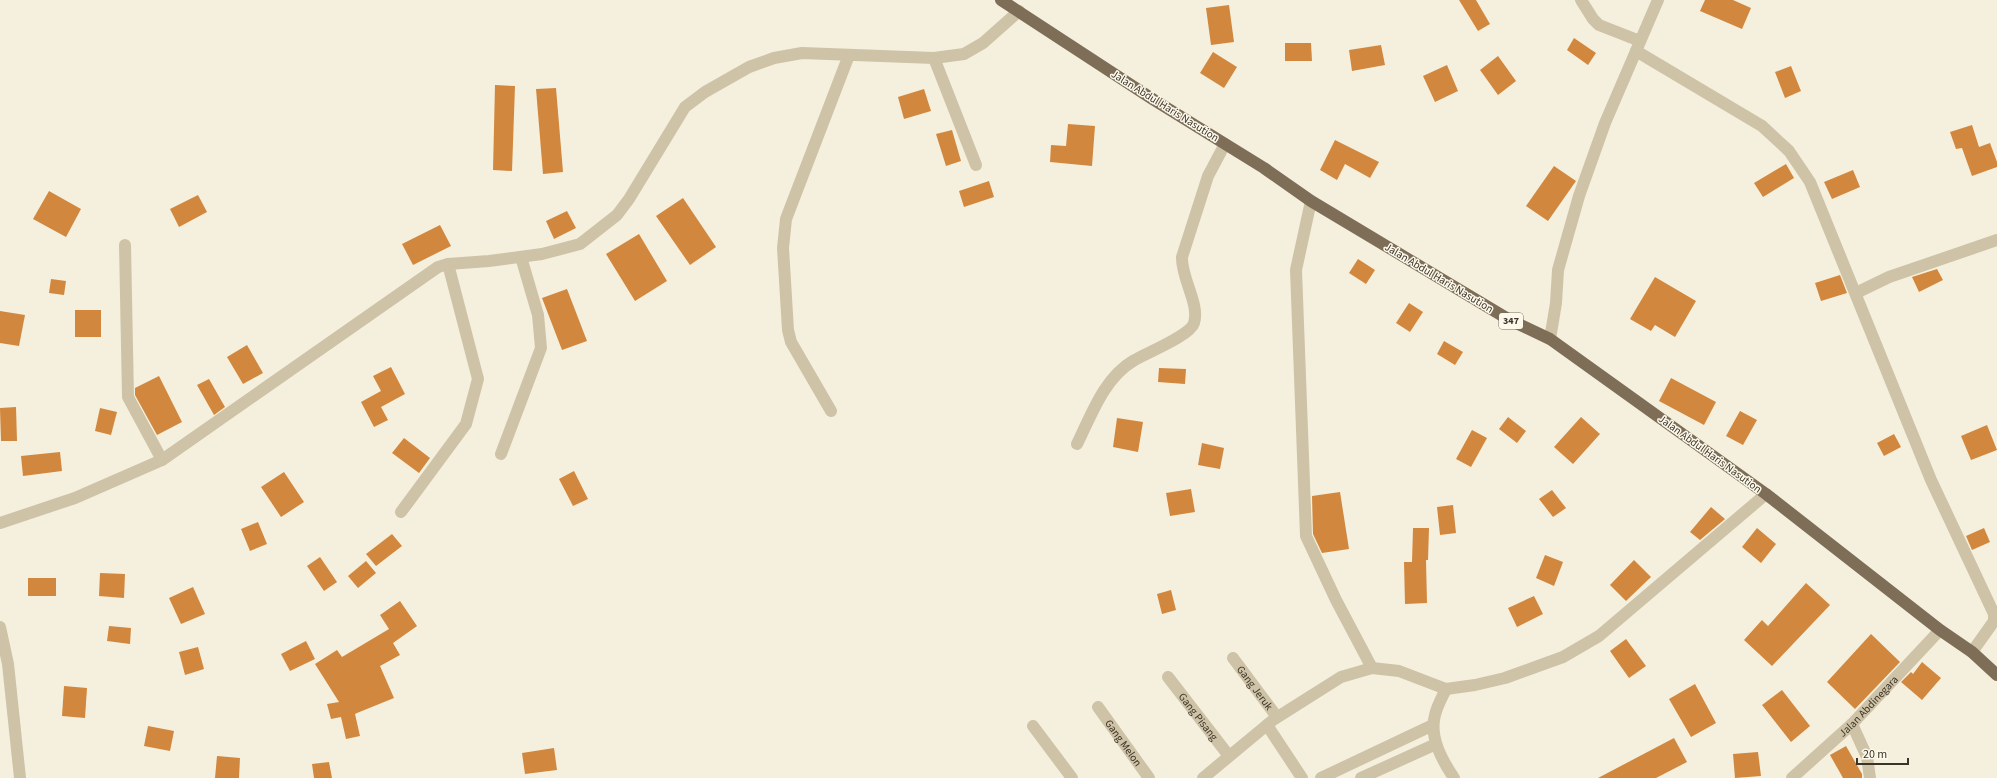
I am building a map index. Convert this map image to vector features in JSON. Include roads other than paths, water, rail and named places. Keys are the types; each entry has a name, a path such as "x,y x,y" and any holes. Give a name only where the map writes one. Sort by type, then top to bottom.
{"main road":[{"name":"Jalan Abdul Haris Nasution","path":"1001,0 1311,201 1508,319 1550,339 1766,494 1940,630 1972,652 1997,675"}],"street":[{"path":"1581,0 1593,19 1599,25 1638,46 1762,126 1789,151 1810,182 1931,480 1994,614 1994,621 1972,652"},
{"path":"1550,339 1556,303 1558,270 1579,196 1605,123 1658,0"},
{"path":"0,523 75,498 162,460 438,267 448,264 542,254 580,244 617,215 629,199 685,107 705,92 749,67 774,58 802,53 934,58 964,54 975,48 1019,11"},
{"path":"831,411 792,342 788,330 783,248 786,219 849,55"},
{"path":"934,58 976,165"},
{"path":"1077,444 1106,388 1119,371 1137,358 1176,340 1192,327 1195,310 1182,268 1182,257 1208,176 1225,144"},
{"path":"1311,201 1296,270 1306,536 1336,600 1372,668"},
{"path":"1856,293 1889,277 1997,240"},
{"path":"125,245 128,396 162,460"},
{"path":"501,454 541,348 538,315 521,257"},
{"path":"401,512 466,424 478,379 448,264"},
{"path":"1203,778 1277,717 1341,677 1372,668 1399,671 1446,689 1475,685 1505,678 1563,657 1599,636 1766,494"},
{"path":"0,627 8,664 20,778"},
{"name":"Jalan Abdinegara","path":"1792,778 1852,724 1940,630"},
{"name":"Gang Jeruk","path":"1233,658 1277,717"},
{"name":"Gang Pisang","path":"1168,677 1230,756"},
{"path":"1446,689 1435,713 1433,725 1436,744 1454,778"},
{"name":"Gang Melon","path":"1098,707 1149,778"},
{"path":"1852,724 1867,757 1870,778"},
{"path":"1267,725 1302,778"},
{"path":"1321,778 1433,725"},
{"path":"1034,726 1072,778"},
{"path":"1361,778 1436,744"}]}
